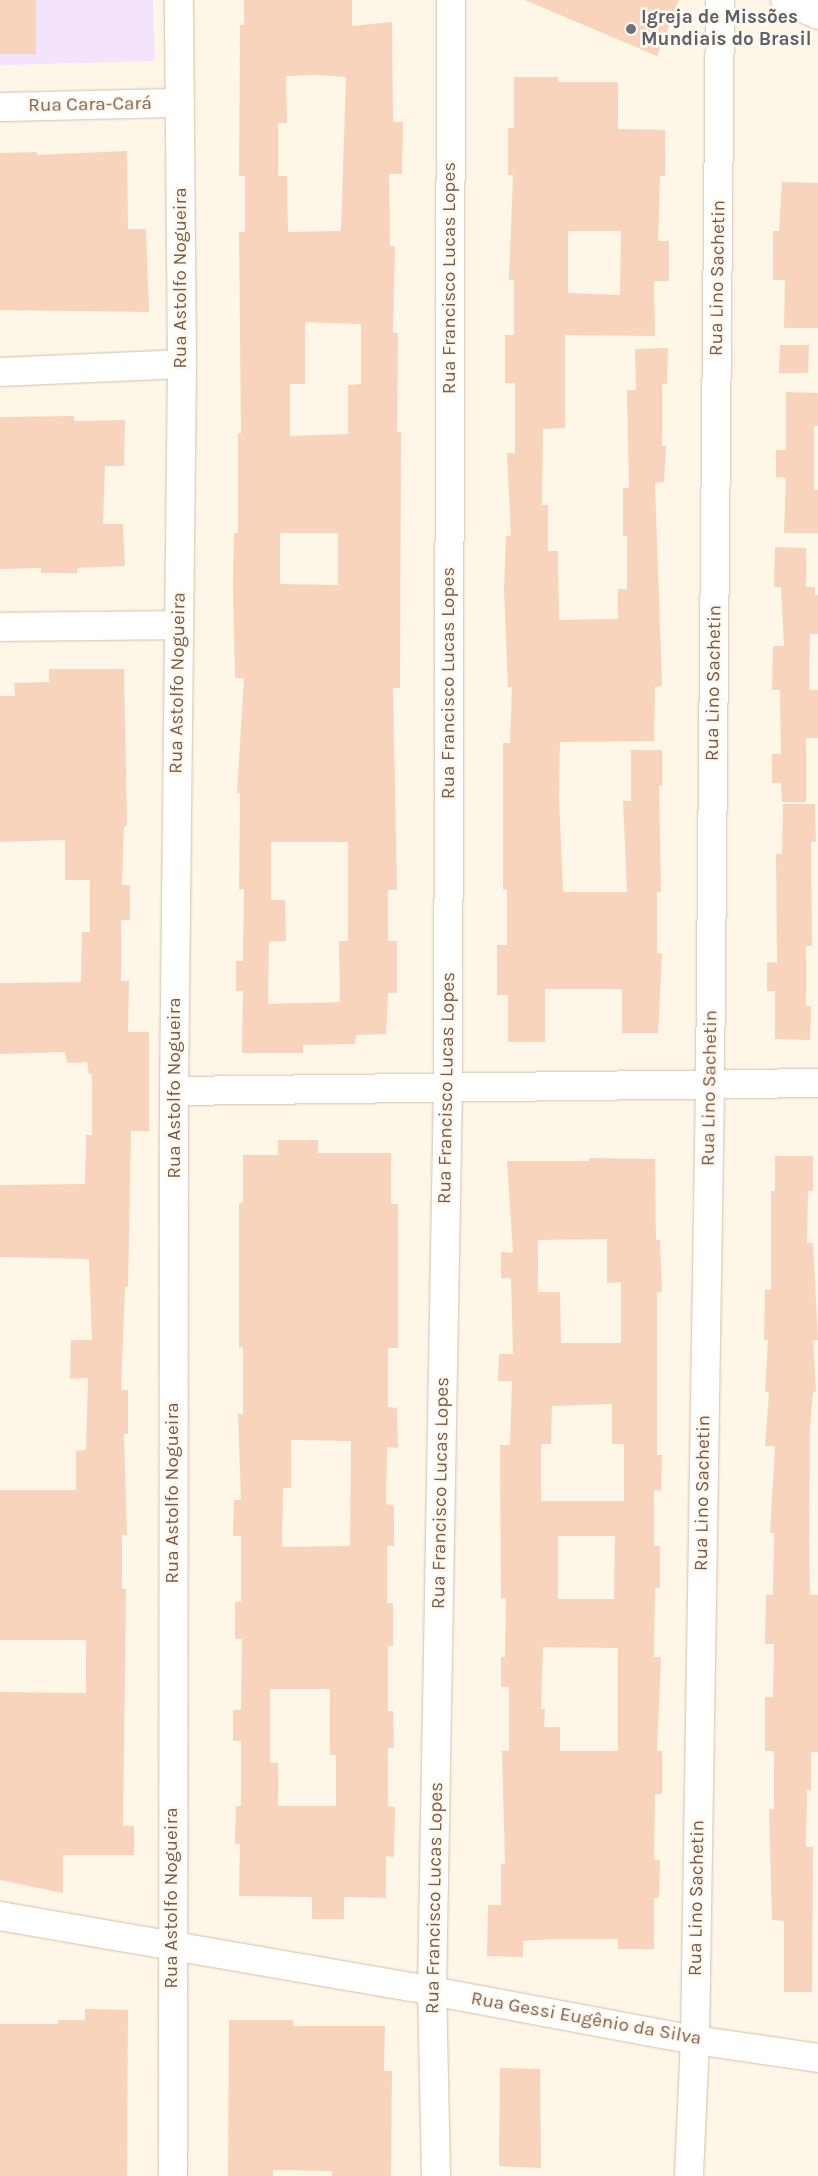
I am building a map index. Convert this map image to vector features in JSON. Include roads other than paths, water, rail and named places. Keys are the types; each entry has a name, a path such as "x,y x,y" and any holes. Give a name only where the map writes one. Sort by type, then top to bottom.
{"street":[{"name":"Rua Astolfo Nogueira","path":"173,2176 171,1944 174,1092 182,364 180,0"},
{"name":"Rua Francisco Lucas Lopes","path":"436,2176 432,1991 448,1086 451,0"},
{"name":"Rua Lino Sachetin","path":"689,2176 694,2040 710,1083 720,0"},
{"path":"785,0 818,15"},
{"name":"Rua Cara-Cará","path":"0,107 180,104"},
{"path":"0,372 182,364"},
{"path":"0,627 178,625"},
{"path":"174,1092 448,1086 710,1083 818,1084"},
{"name":"Rua Gessi Eugênio da Silva","path":"0,1916 171,1944 694,2040 818,2058"}],"place":[{"name":"Igreja de Missões Mundiais do Brasil","path":"631,29"}]}
